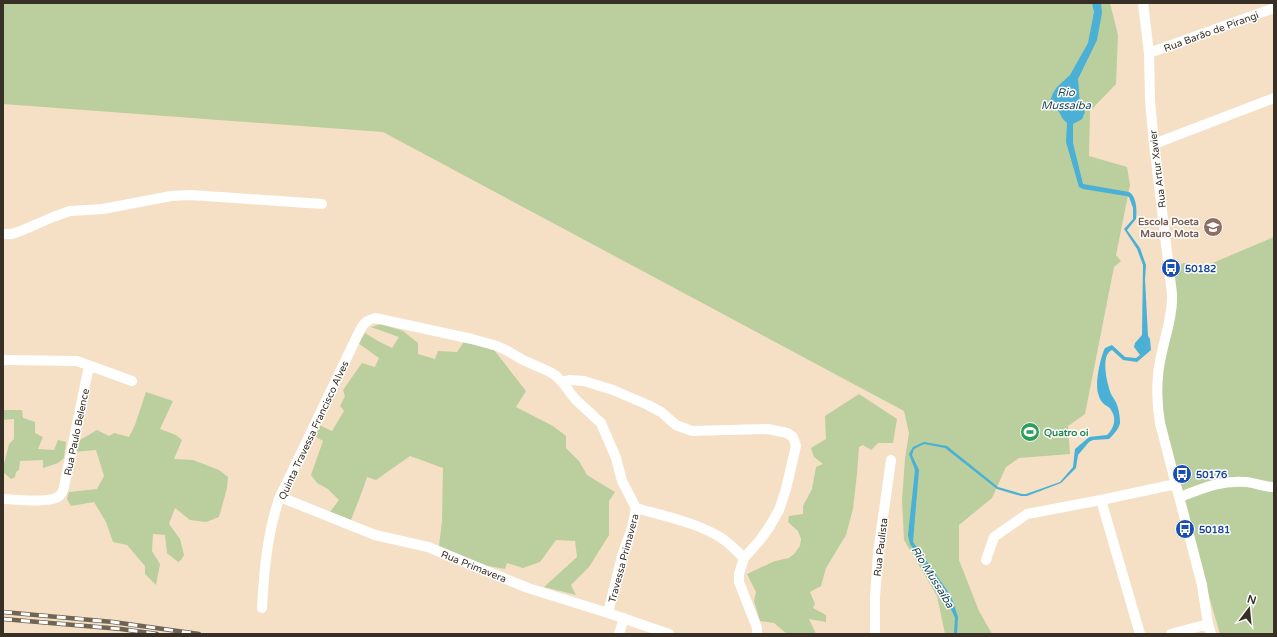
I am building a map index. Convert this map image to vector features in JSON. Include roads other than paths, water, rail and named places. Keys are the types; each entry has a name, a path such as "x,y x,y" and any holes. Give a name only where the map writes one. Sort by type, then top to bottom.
{"street":[{"name":"Rua Artur Xavier","path":"1144,3 1149,53 1150,100 1154,144 1173,306 1161,354 1157,404 1160,423 1202,585 1209,629"},
{"name":"Rua Barão de Pirangi","path":"1149,53 1274,8"},
{"path":"1154,144 1274,98"},
{"path":"3,234 12,234 70,212 103,209 171,196 191,195 322,204"},
{"name":"Quinta Travessa Francisco Alves","path":"262,608 268,540 273,516 280,497 364,324 369,319 375,318 431,331"},
{"name":"Travessa Primavera","path":"431,331 472,339 506,350 523,360 548,371 562,382 575,399 601,423 616,458 622,481 636,508 632,528 622,556 608,613"},
{"path":"3,360 77,361 132,381"},
{"name":"Rua Paulo Belence","path":"3,499 43,500 59,497 64,487 89,366"},
{"path":"562,382 569,380 584,381 613,390 648,405 661,412 676,425 692,431 762,429 787,433 793,437 795,441 794,453 786,490 779,510 760,540 744,558 739,574 739,582 757,628 757,634"},
{"name":"Rua Paulista","path":"875,634 875,598 878,553 891,460"},
{"path":"1180,497 1223,482 1247,482 1274,486"},
{"path":"986,560 994,537 1026,514 1176,484"},
{"name":"Rua Primavera","path":"280,497 375,535 428,547 528,588 624,618 669,634"},
{"path":"1101,500 1140,634"},
{"path":"636,508 704,530 722,539 744,558"},
{"path":"619,634 624,618"},
{"path":"1171,634 1209,629"}],"water":[{"name":"Rio Mussaíba","path":"1092,3 1101,3 1102,13 1097,40 1078,79 1080,105 1085,112 1082,119 1073,124 1073,143 1083,184 1129,192 1134,197 1136,219 1127,230 1140,248 1146,265 1145,279 1148,336 1150,339 1151,350 1137,362 1123,360 1112,350 1108,353 1105,363 1106,377 1111,394 1116,402 1120,423 1116,432 1109,439 1093,440 1089,442 1078,455 1076,468 1061,483 1027,496 1021,496 997,489 945,448 924,444 914,449 912,455 919,470 913,542 951,596 958,617 957,634 954,634 955,618 947,600 910,544 908,535 915,470 909,454 913,447 924,442 947,446 998,487 1022,494 1026,494 1060,482 1073,467 1075,449 1089,437 1107,435 1113,426 1113,413 1110,408 1101,401 1097,389 1098,372 1105,348 1112,345 1125,357 1136,358 1140,355 1134,347 1135,343 1142,335 1143,265 1137,249 1124,229 1133,219 1133,208 1129,197 1079,187 1066,142 1067,123 1050,101 1057,87 1070,75 1088,43 1094,12"}],"railway":[{"path":"3,612 113,622 199,634"},
{"path":"3,619 121,629 157,634"}],"place":[{"name":"Escola Poeta Mauro Mota","path":"1213,227"},
{"name":"50182","path":"1171,268"},
{"name":"Quatro oi","path":"1030,432"},
{"name":"50176","path":"1182,474"},
{"name":"50181","path":"1185,529"}]}
